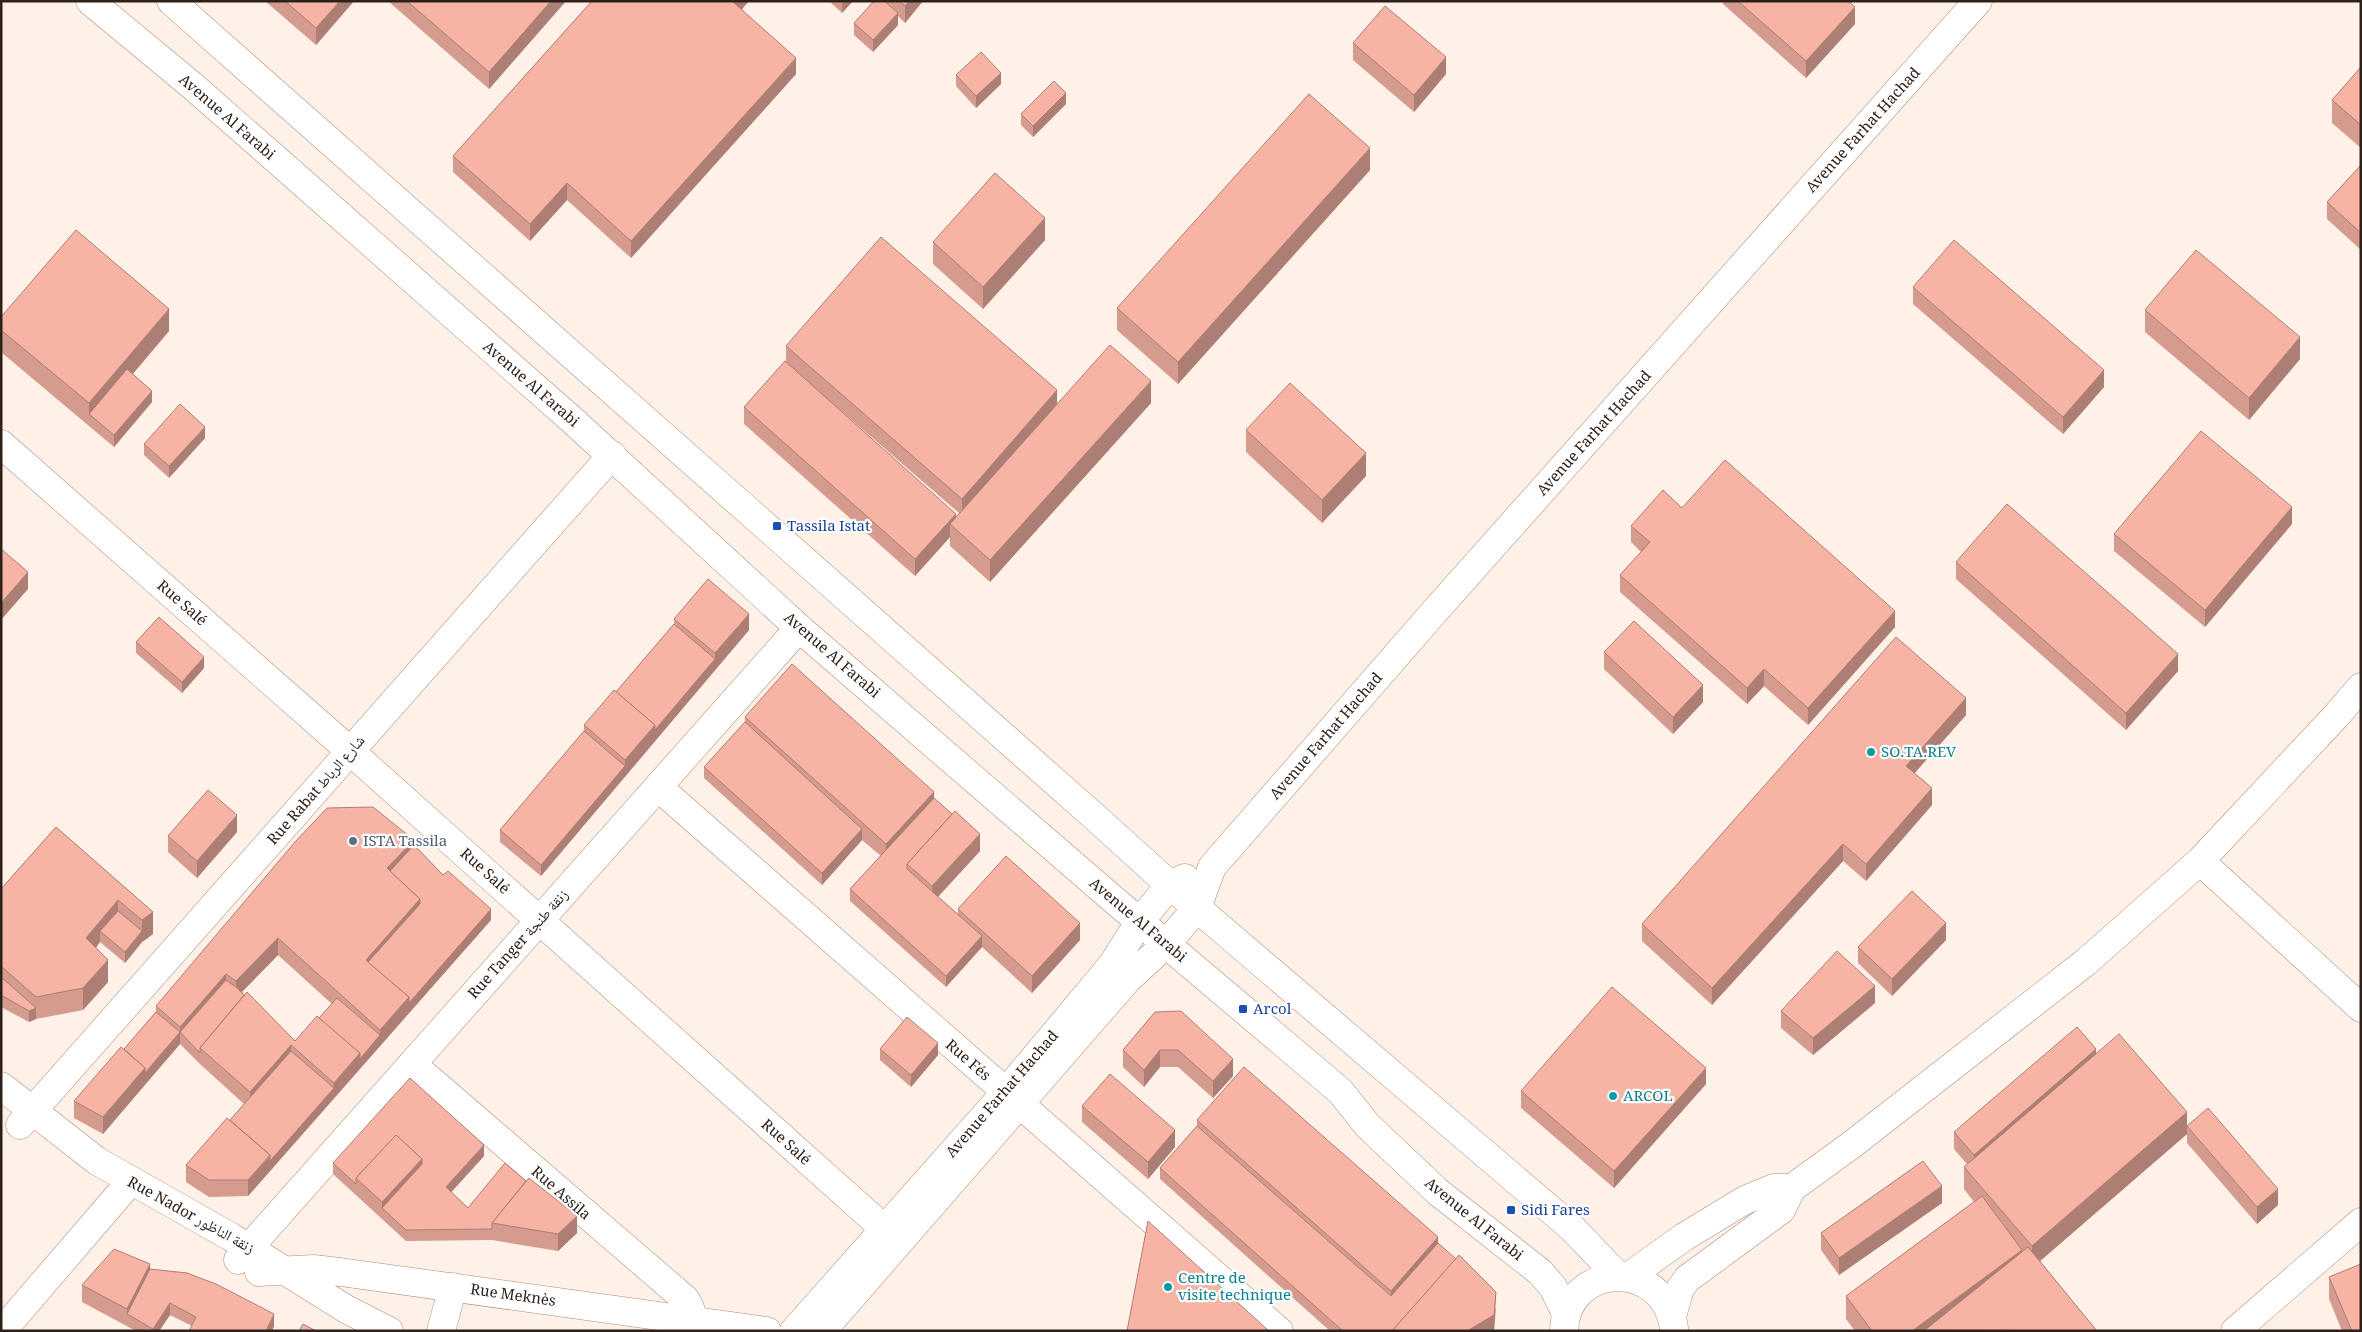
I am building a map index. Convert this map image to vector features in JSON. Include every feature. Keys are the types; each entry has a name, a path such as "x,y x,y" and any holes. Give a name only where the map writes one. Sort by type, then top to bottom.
{"street":[{"name":"Avenue Al Farabi","path":"90,1 195,88 612,455 800,628 1166,944 1340,1091 1368,1126 1438,1192 1540,1272 1553,1286 1562,1325"},
{"path":"171,1 1170,885 1572,1228 1623,1277"},
{"name":"Avenue Farhat Hachad","path":"794,1331 888,1239 1012,1099 1128,979 1166,944 1197,908 1212,867 1435,611 1978,1"},
{"name":"Rue Salé","path":"1,444 344,758 888,1239"},
{"name":"Rue Rabat شارع الرباط","path":"18,1115 344,758 612,455"},
{"name":"Rue Salé","path":"1,468 344,758"},
{"name":"Rue Tanger زنقة طنجة","path":"271,1270 412,1064 800,628"},
{"path":"1673,1323 1680,1289 1687,1279 1781,1210 1792,1188 1850,1146 2086,962 2200,861 2361,687"},
{"name":"Rue Fés","path":"658,787 1279,1331"},
{"path":"2200,861 2361,1008"},
{"name":"Avenue Farhat Hachad","path":"1012,1099 1112,965 1140,921 1170,885 1212,867"},
{"name":"Rue Assila","path":"412,1064 685,1299 693,1327"},
{"name":"Rue Nador زنقة الناظور","path":"1,1086 18,1115 76,1166 132,1192 271,1270 389,1331"},
{"path":"1623,1277 1745,1200 1774,1188 1792,1188"},
{"path":"2,1331 132,1192"},
{"path":"27,1331 132,1192"},
{"path":"2235,1331 2361,1222"},
{"name":"Avenue Farhat Hachad","path":"822,1331 888,1239"},
{"name":"Rue Nador زنقة الناظور","path":"271,1270 356,1331"},
{"name":"Rue Meknès","path":"271,1270 340,1272 452,1293 693,1327 767,1331"},
{"path":"1562,1325 1575,1298 1590,1283 1623,1277 1637,1279 1652,1288 1665,1300 1673,1323"},
{"path":"441,1331 452,1293"}],"building":[{"path":"285,1 340,1 316,28"},
{"path":"407,1 551,1 489,72"},
{"path":"592,1 734,1 796,58 631,241 567,183 530,224 453,156"},
{"path":"874,1 884,1 898,13 873,40 854,23"},
{"path":"900,1 909,1 905,6"},
{"path":"1738,1 1848,1 1855,7 1806,61"},
{"path":"1385,6 1446,57 1414,95 1353,43"},
{"path":"981,52 1001,73 976,96 956,75"},
{"path":"2361,67 2361,125 2332,100"},
{"path":"1054,81 1066,93 1033,126 1021,114"},
{"path":"1309,94 1370,148 1178,362 1117,308"},
{"path":"2361,165 2361,233 2327,202"},
{"path":"995,173 1045,218 983,287 933,242"},
{"path":"76,230 169,309 89,403 1,330 1,317"},
{"path":"881,237 1057,390 962,499 786,346"},
{"path":"1954,240 2104,370 2063,417 1913,287"},
{"path":"2196,250 2300,337 2249,398 2145,310"},
{"path":"1110,345 1151,381 990,560 950,524"},
{"path":"785,361 956,514 915,559 744,407"},
{"path":"127,369 152,391 114,435 89,414"},
{"path":"1290,383 1366,453 1322,500 1246,430"},
{"path":"180,404 205,427 169,466 144,444"},
{"path":"2201,431 2292,507 2205,610 2114,534"},
{"path":"1725,460 1895,611 1808,708 1764,669 1747,688 1620,575 1650,542 1631,526 1663,490 1682,508"},
{"path":"2007,504 2178,654 2126,713 1956,562"},
{"path":"1,549 28,572 1,603"},
{"path":"708,579 749,614 715,653 674,619"},
{"path":"159,617 204,657 182,682 136,642"},
{"path":"1634,621 1703,685 1673,717 1604,652"},
{"path":"674,624 715,659 655,730 655,725 616,692"},
{"path":"1896,637 1966,698 1906,766 1932,788 1866,864 1843,844 1712,988 1642,924"},
{"path":"792,664 934,792 886,844 745,717"},
{"path":"614,690 655,725 625,760 584,725"},
{"path":"745,722 862,829 822,873 704,767"},
{"path":"584,731 625,766 541,865 500,830"},
{"path":"208,790 237,815 197,861 168,836"},
{"path":"934,798 952,814 907,864 907,869 982,936 946,976 850,889"},
{"path":"373,807 414,840 387,868 420,899 366,960 409,997 380,1030 278,938 236,981 226,974 180,1027 156,1006 295,842 327,808"},
{"path":"955,811 980,834 932,886 907,864"},
{"path":"56,827 153,912 142,920 118,900 86,938 108,960 83,988 36,997 1,966 1,889"},
{"path":"414,845 443,875 448,871 491,909 409,1003 409,997 368,962 420,904 420,899 390,871"},
{"path":"1006,856 1080,923 1032,976 958,909"},
{"path":"1912,891 1946,923 1892,979 1858,947"},
{"path":"118,911 142,931 125,952 100,931"},
{"path":"1837,951 1875,986 1813,1038 1781,1011"},
{"path":"1,977 36,1008 29,1011 1,995"},
{"path":"226,980 244,995 200,1048 200,1053 180,1032"},
{"name":"ARCOL","path":"1612,987 1706,1068 1614,1171 1521,1091"},
{"path":"247,992 295,1041 317,1016 360,1053 334,1083 291,1045 250,1092 200,1048"},
{"path":"337,998 380,1035 360,1059 360,1053 319,1018"},
{"path":"1181,1011 1233,1059 1213,1081 1178,1050 1160,1050 1144,1070 1123,1050 1155,1012"},
{"path":"156,1012 180,1032 145,1073 145,1068 124,1049"},
{"path":"907,1017 938,1043 911,1075 880,1049"},
{"path":"2077,1027 2096,1049 1974,1155 1954,1132"},
{"path":"2119,1034 2187,1112 2032,1246 1964,1167"},
{"path":"121,1047 145,1068 103,1117 74,1101"},
{"path":"291,1051 334,1088 270,1161 270,1155 230,1120"},
{"path":"1244,1067 1438,1237 1391,1291 1197,1120"},
{"path":"1110,1074 1175,1130 1148,1162 1082,1106"},
{"path":"410,1078 484,1145 446,1187 468,1208 505,1163 526,1181 492,1223 492,1229 406,1230 382,1208 422,1164 422,1159 396,1135 356,1178 356,1184 333,1163"},
{"path":"2208,1108 2278,1189 2257,1207 2187,1126"},
{"path":"227,1118 270,1155 248,1180 209,1180 186,1165"},
{"path":"1197,1126 1391,1296 1438,1243 1456,1259 1392,1331 1343,1331 1160,1168"},
{"path":"396,1135 422,1159 382,1202 356,1178"},
{"path":"1923,1161 1942,1186 1839,1258 1821,1233"},
{"path":"529,1178 577,1216 558,1234 492,1223"},
{"path":"1982,1196 2022,1250 1912,1331 1872,1331 1846,1296"},
{"name":"Centre de visite technique","path":"1148,1221 1269,1331 1127,1331"},
{"path":"2028,1247 2097,1331 1925,1330"},
{"path":"114,1249 150,1264 127,1309 82,1285"},
{"path":"1459,1255 1496,1292 1494,1315 1467,1331 1392,1331"},
{"path":"2361,1264 2361,1331 2352,1331 2329,1277"},
{"path":"150,1269 187,1273 216,1284 274,1314 266,1331 189,1331 196,1317 170,1303 153,1329 127,1314"},
{"path":"303,1324 316,1331 299,1331"}],"place":[{"name":"Tassila Istat","path":"777,526"},
{"name":"SO.TA.REV","path":"1871,752"},
{"name":"ISTA Tassila","path":"353,841"},
{"name":"Arcol","path":"1243,1009"},
{"name":"ARCOL","path":"1613,1096"},
{"name":"Sidi Fares","path":"1511,1210"},
{"name":"Centre de visite technique","path":"1168,1287"}]}
